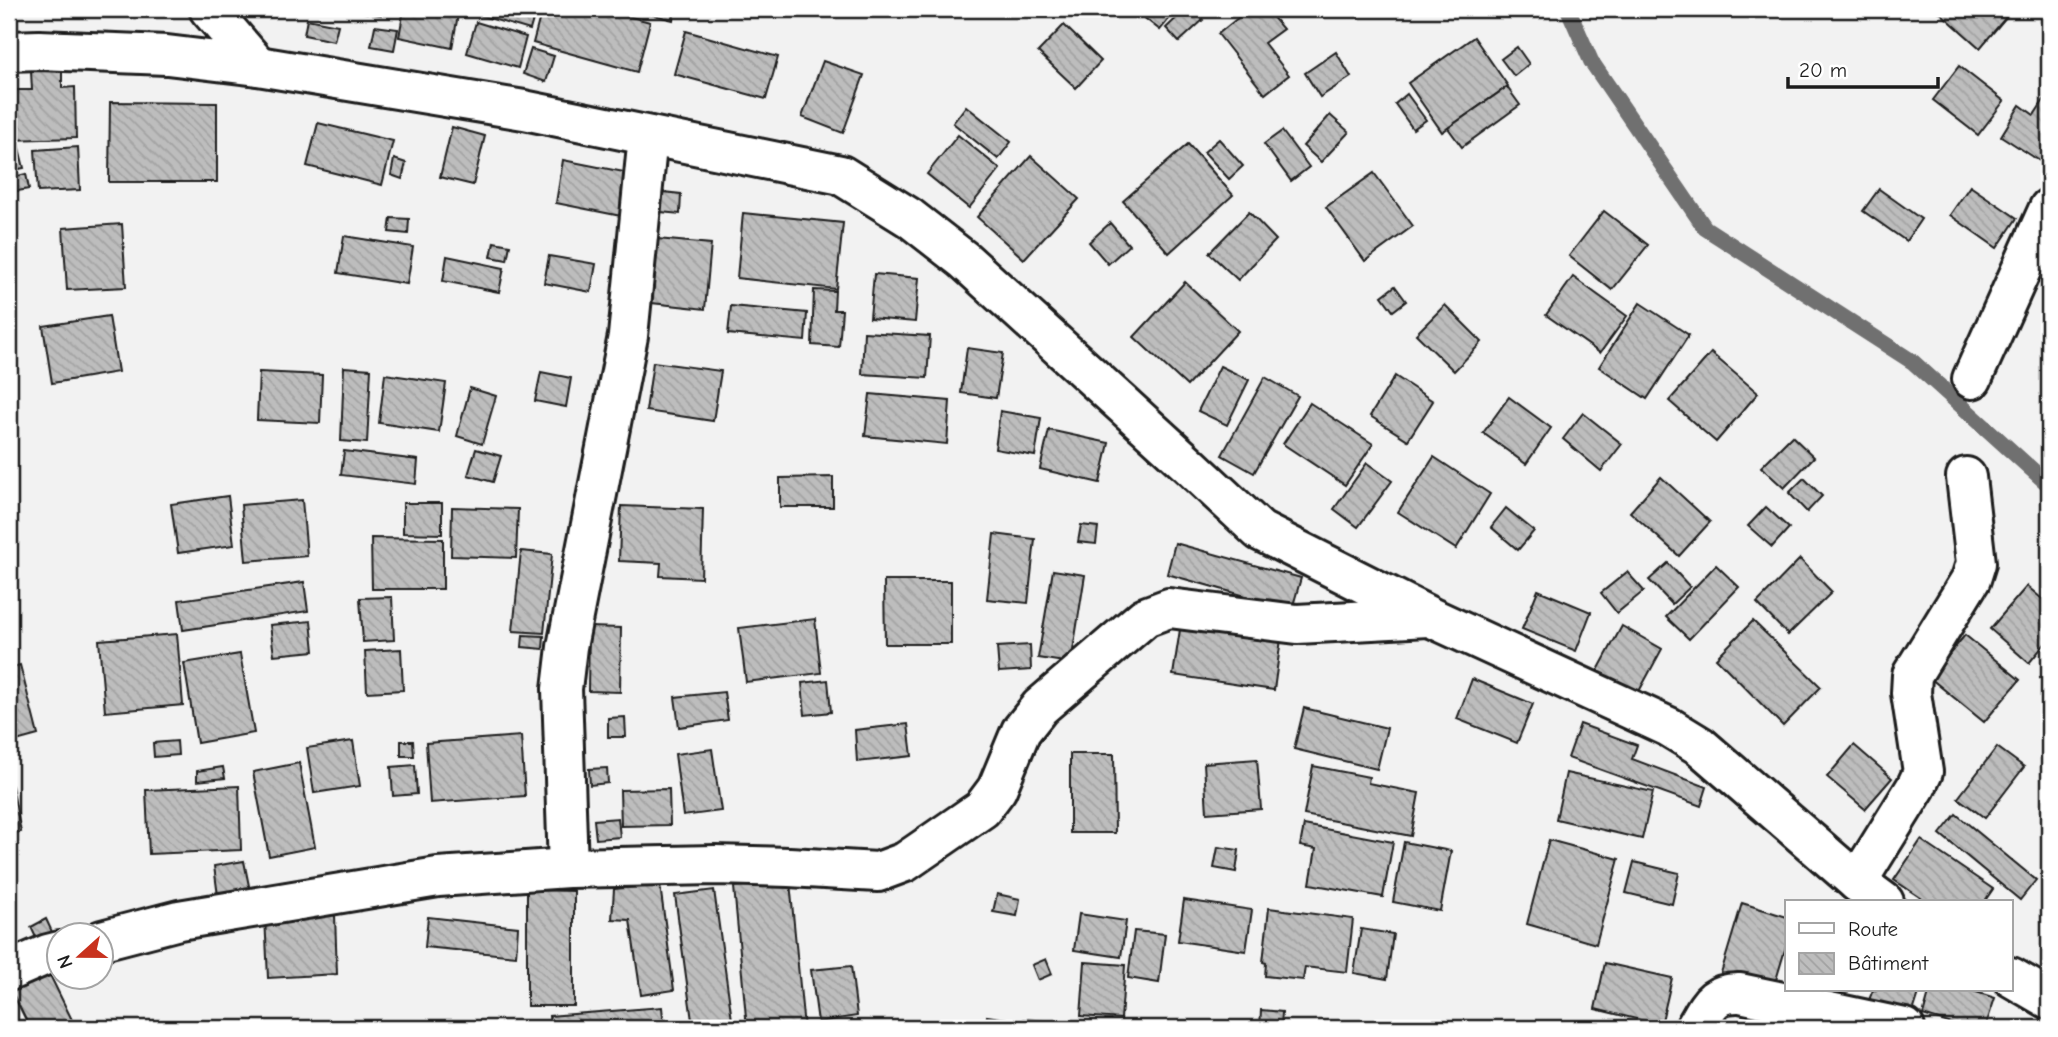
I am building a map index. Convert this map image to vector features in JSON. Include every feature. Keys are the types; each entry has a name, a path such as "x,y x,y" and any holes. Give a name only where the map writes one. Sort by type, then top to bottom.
{"street":[{"path":"209,9 258,66"},
{"path":"9,51 167,55 258,66 498,105 841,175 910,218 964,260 1260,531 1430,617 1669,727 1700,746 1870,892 1923,772 1911,693 1912,675 1971,579 1976,563 1966,477"},
{"path":"568,868 562,689 567,647 628,336 648,136"},
{"path":"1972,379 2049,208"},
{"path":"116,936 180,920 438,877 568,868 715,865 878,872 905,862 982,810 997,789 1021,730 1040,707 1145,617 1169,608 1297,624 1430,617"},
{"path":"9,971 46,955"},
{"path":"2012,978 2049,999"},
{"path":"1695,1028 1711,1001 1725,993 1740,993 1905,1028"}],"building":[{"path":"346,9 383,9 381,15"},
{"path":"404,9 459,9 452,48 399,37"},
{"path":"477,9 536,9 530,30 475,14"},
{"path":"542,9 601,9 650,22 637,72 533,43"},
{"path":"631,9 675,9 673,20"},
{"path":"1133,9 1177,9 1160,30"},
{"path":"1186,9 1193,9 1203,20 1179,42 1166,28"},
{"path":"1249,9 1266,9 1283,29 1264,43 1289,75 1265,94 1218,34"},
{"path":"1936,9 2013,9 1980,48"},
{"path":"307,19 338,25 334,41 304,35"},
{"path":"476,22 526,37 518,68 467,53"},
{"path":"1064,25 1101,61 1076,88 1038,52"},
{"path":"375,26 398,29 394,50 371,46"},
{"path":"686,31 778,57 766,99 674,74"},
{"path":"1474,37 1508,86 1442,132 1408,83"},
{"path":"1517,47 1529,64 1514,76 1501,59"},
{"path":"531,49 554,56 546,82 523,74"},
{"path":"1336,52 1351,77 1320,97 1305,73"},
{"path":"823,61 864,75 843,133 802,117"},
{"path":"1959,66 2004,101 1978,135 1933,100"},
{"path":"31,71 62,71 62,88 75,87 76,138 9,140 9,90 32,90"},
{"path":"1507,87 1520,105 1462,147 1448,128"},
{"path":"2049,92 2049,159 2046,165 2001,136 2020,105 2034,115"},
{"path":"1407,94 1426,120 1413,129 1395,104"},
{"path":"110,102 217,103 217,182 109,182"},
{"path":"966,106 1011,142 998,159 953,123"},
{"path":"1330,115 1349,132 1321,162 1303,146"},
{"path":"318,123 393,141 382,185 307,166"},
{"path":"452,127 485,136 473,185 440,177"},
{"path":"1282,131 1309,167 1291,181 1264,144"},
{"path":"958,135 1000,169 969,208 927,174"},
{"path":"1219,139 1243,166 1229,179 1204,152"},
{"path":"18,144 24,168 9,171 9,146"},
{"path":"1188,144 1233,195 1169,253 1123,201"},
{"path":"78,147 80,190 38,192 35,150"},
{"path":"1031,156 1079,199 1024,259 977,217"},
{"path":"394,159 406,163 402,179 391,175"},
{"path":"563,160 629,173 621,216 556,203"},
{"path":"1374,173 1413,226 1365,261 1326,207"},
{"path":"26,174 29,189 12,192 9,178"},
{"path":"1970,186 2017,218 1997,248 1950,215"},
{"path":"1879,189 1921,219 1906,241 1863,211"},
{"path":"663,192 681,194 680,214 661,212"},
{"path":"1604,211 1648,245 1612,290 1569,256"},
{"path":"1249,212 1276,240 1238,280 1209,253"},
{"path":"743,213 843,223 836,289 737,278"},
{"path":"391,218 409,219 408,234 389,232"},
{"path":"1110,223 1129,245 1108,264 1089,242"},
{"path":"122,224 126,287 67,290 63,228"},
{"path":"344,236 413,247 407,284 338,273"},
{"path":"657,239 711,244 705,309 652,303"},
{"path":"494,242 510,245 507,260 491,257"},
{"path":"447,256 504,268 499,292 443,281"},
{"path":"549,256 596,264 591,292 544,283"},
{"path":"874,274 919,278 915,322 870,318"},
{"path":"1573,277 1627,316 1600,353 1546,315"},
{"path":"1185,282 1238,331 1187,386 1134,337"},
{"path":"1395,286 1406,301 1393,311 1382,296"},
{"path":"814,290 835,291 834,310 842,310 839,347 812,345"},
{"path":"1640,303 1689,335 1647,399 1599,367"},
{"path":"1445,305 1482,342 1454,371 1416,334"},
{"path":"731,306 807,313 805,341 728,334"},
{"path":"109,316 118,372 52,383 43,326"},
{"path":"864,332 930,336 927,378 862,374"},
{"path":"967,348 1003,353 996,398 961,393"},
{"path":"1711,353 1758,393 1716,442 1669,401"},
{"path":"653,362 721,371 713,421 646,411"},
{"path":"1220,366 1249,380 1227,425 1198,411"},
{"path":"344,367 371,369 367,443 341,441"},
{"path":"259,372 322,375 320,423 257,420"},
{"path":"541,372 571,378 566,407 535,401"},
{"path":"385,374 446,383 439,432 379,423"},
{"path":"1395,376 1433,401 1408,440 1370,416"},
{"path":"1265,377 1298,396 1254,473 1222,455"},
{"path":"470,388 496,396 482,444 457,436"},
{"path":"870,394 950,401 947,444 865,436"},
{"path":"1509,397 1551,428 1526,464 1483,433"},
{"path":"1310,403 1373,444 1345,485 1283,444"},
{"path":"1000,411 1041,418 1035,456 995,449"},
{"path":"1583,413 1622,444 1601,471 1563,439"},
{"path":"1049,430 1109,443 1100,483 1040,469"},
{"path":"1792,436 1814,457 1784,488 1761,467"},
{"path":"476,449 501,456 493,482 468,475"},
{"path":"344,451 418,460 416,484 341,475"},
{"path":"1434,457 1490,494 1456,549 1398,512"},
{"path":"1367,463 1392,481 1358,527 1334,509"},
{"path":"833,477 833,507 780,507 780,478"},
{"path":"1661,477 1710,522 1679,556 1630,512"},
{"path":"1804,478 1822,496 1807,512 1789,493"},
{"path":"228,496 234,545 178,553 171,504"},
{"path":"302,500 307,556 246,561 241,505"},
{"path":"403,503 442,503 442,534 403,533"},
{"path":"621,506 703,509 701,578 660,576 661,563 619,561"},
{"path":"452,507 518,509 516,558 451,556"},
{"path":"1766,507 1789,528 1772,547 1748,526"},
{"path":"1506,508 1534,531 1518,550 1491,527"},
{"path":"1081,525 1098,527 1096,544 1078,542"},
{"path":"994,534 1035,539 1028,603 987,599"},
{"path":"371,538 443,539 443,589 372,589"},
{"path":"1175,543 1301,578 1292,609 1167,574"},
{"path":"521,551 552,554 544,633 513,631"},
{"path":"1800,559 1832,592 1788,635 1757,603"},
{"path":"1668,563 1690,587 1672,604 1649,580"},
{"path":"1716,565 1739,587 1689,639 1666,617"},
{"path":"1053,570 1085,575 1071,663 1038,658"},
{"path":"1627,572 1644,591 1617,613 1601,593"},
{"path":"884,581 951,581 951,644 885,644"},
{"path":"304,582 308,611 183,630 179,600"},
{"path":"2027,586 2049,605 2049,639 2029,663 1990,629"},
{"path":"1538,590 1591,612 1576,651 1522,629"},
{"path":"392,597 394,640 363,642 360,598"},
{"path":"815,619 821,673 746,682 739,628"},
{"path":"311,621 314,651 274,655 270,625"},
{"path":"1753,621 1821,687 1783,726 1716,658"},
{"path":"1181,623 1281,639 1274,690 1173,675"},
{"path":"1622,626 1662,649 1637,695 1597,672"},
{"path":"589,627 621,628 620,692 588,691"},
{"path":"177,634 183,705 105,712 99,640"},
{"path":"523,635 544,636 543,649 522,647"},
{"path":"1965,635 2020,680 1984,722 1930,678"},
{"path":"1030,645 1031,670 999,672 997,647"},
{"path":"401,649 403,690 367,692 365,651"},
{"path":"240,654 254,733 197,743 184,663"},
{"path":"20,665 38,735 9,743 9,668"},
{"path":"2049,667 2049,686 2040,678"},
{"path":"1472,679 1533,704 1517,743 1457,719"},
{"path":"828,680 831,712 805,715 802,683"},
{"path":"724,692 728,720 679,727 675,697"},
{"path":"1304,708 1387,728 1377,769 1294,749"},
{"path":"625,717 626,737 608,737 608,718"},
{"path":"908,724 912,756 857,762 855,730"},
{"path":"1580,724 1637,745 1632,759 1707,787 1701,806 1568,758"},
{"path":"521,736 525,796 430,803 426,743"},
{"path":"177,741 178,755 154,757 153,743"},
{"path":"353,741 360,786 314,793 307,748"},
{"path":"401,741 413,741 414,756 401,756"},
{"path":"1854,745 1892,778 1865,809 1827,777"},
{"path":"1997,747 2024,767 1985,818 1958,798"},
{"path":"712,749 721,811 683,816 675,754"},
{"path":"1070,754 1114,754 1115,833 1070,833"},
{"path":"1257,759 1261,809 1207,813 1204,763"},
{"path":"299,763 315,847 269,856 253,772"},
{"path":"415,765 417,794 393,796 391,767"},
{"path":"1313,766 1369,777 1368,783 1419,793 1411,836 1304,815"},
{"path":"223,767 225,778 197,781 197,771"},
{"path":"607,768 608,783 590,785 589,769"},
{"path":"1566,773 1653,792 1642,839 1556,819"},
{"path":"12,786 21,832 9,834 9,787"},
{"path":"239,786 241,850 149,854 146,790"},
{"path":"669,789 670,825 621,826 620,790"},
{"path":"1956,814 2036,880 2020,900 1940,834"},
{"path":"618,818 620,837 596,839 594,820"},
{"path":"1304,825 1393,842 1383,897 1310,884 1316,849 1300,846"},
{"path":"1549,840 1619,859 1596,944 1527,924"},
{"path":"1921,840 1993,889 1985,900 1924,900 1894,880"},
{"path":"1404,842 1451,851 1440,911 1393,902"},
{"path":"1218,847 1239,850 1236,872 1214,868"},
{"path":"244,861 250,891 218,896 214,866"},
{"path":"1634,862 1679,873 1672,904 1626,893"},
{"path":"790,882 804,1028 747,1028 734,887"},
{"path":"660,885 674,990 641,995 630,920 612,919 614,889"},
{"path":"527,890 574,891 574,1006 527,1006"},
{"path":"714,890 733,1027 693,1028 675,895"},
{"path":"997,894 1020,899 1017,916 993,912"},
{"path":"1184,900 1252,910 1246,951 1178,941"},
{"path":"1742,903 1785,916 1785,950 1773,990 1721,973"},
{"path":"1269,908 1353,919 1347,972 1305,967 1303,980 1265,976 1266,963 1263,962"},
{"path":"1079,914 1126,921 1121,957 1074,950"},
{"path":"335,915 337,974 268,978 265,917"},
{"path":"428,917 518,927 516,956 425,947"},
{"path":"46,919 46,940 39,944 31,927"},
{"path":"1361,929 1393,934 1387,979 1354,973"},
{"path":"1134,931 1165,934 1159,983 1128,978"},
{"path":"1046,959 1052,974 1038,980 1032,965"},
{"path":"1085,962 1125,965 1121,1019 1081,1016"},
{"path":"1605,963 1672,978 1661,1025 1595,1009"},
{"path":"851,966 857,1016 818,1022 811,970"},
{"path":"46,967 46,992 58,992 76,1028 30,1028 9,986"},
{"path":"1872,992 1919,992 1912,1015 1869,1000"},
{"path":"1929,992 1976,992 1995,998 1985,1028 1965,1028 1923,1015"},
{"path":"662,1007 664,1028 550,1028 549,1016"},
{"path":"1261,1010 1282,1012 1281,1028 1260,1028"},
{"path":"987,1016 1015,1020 1014,1028 985,1028"},
{"path":"1024,1019 1066,1023 1065,1028 1023,1028"}],"waterway":[{"path":"1568,9 1591,61 1705,228 1913,362 2049,485"}]}
